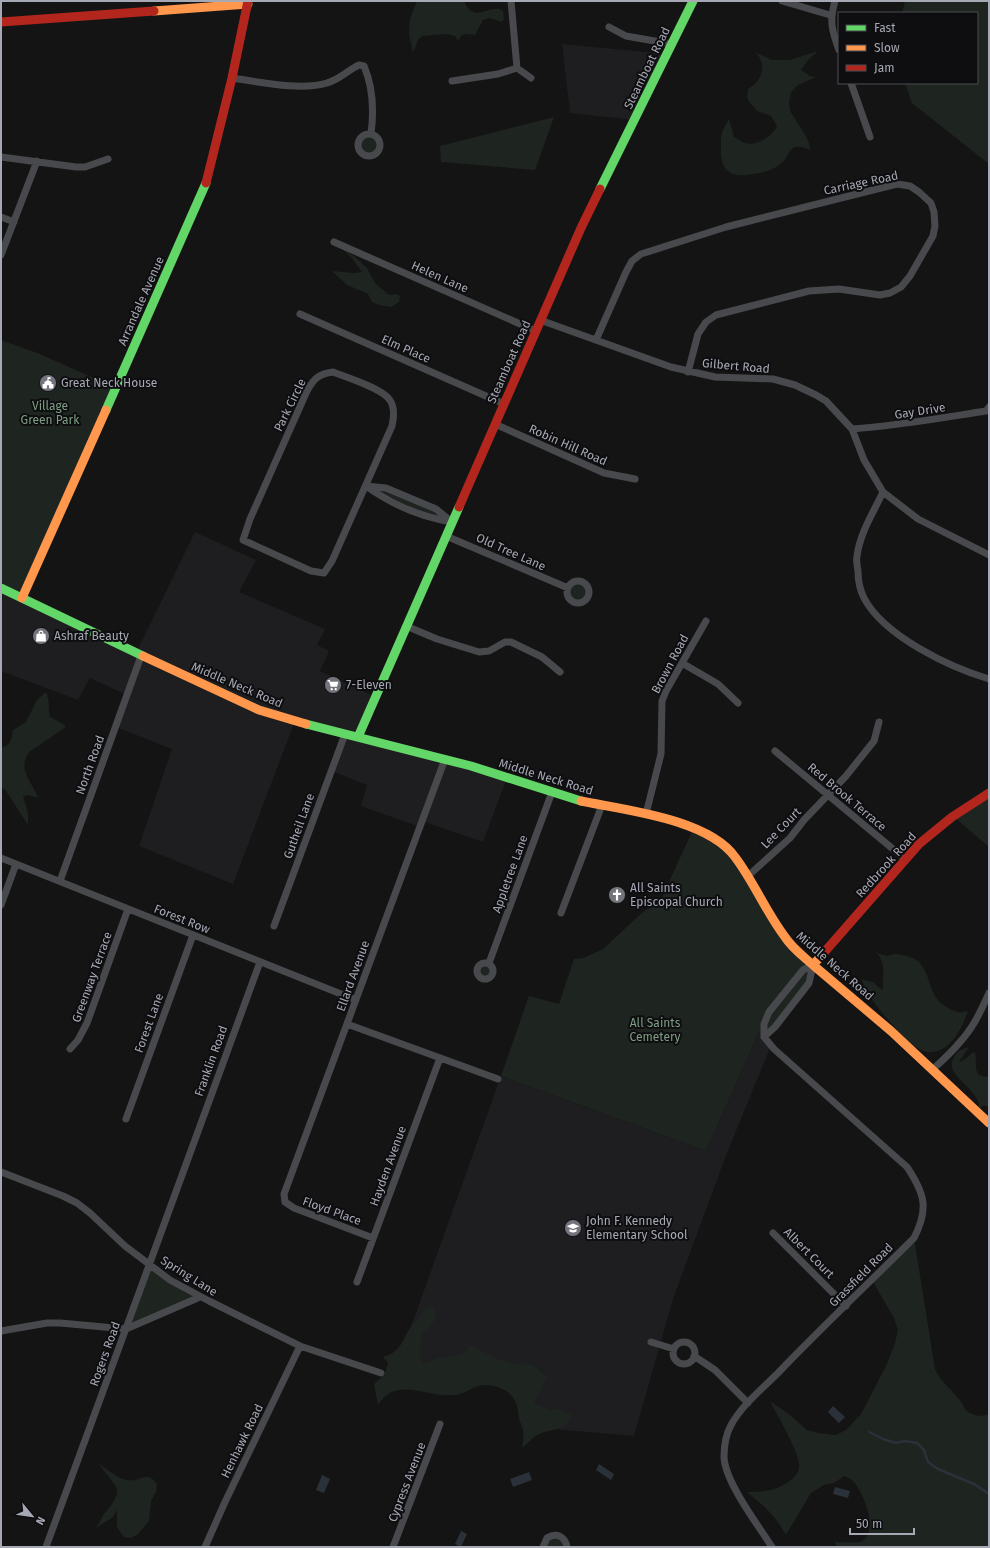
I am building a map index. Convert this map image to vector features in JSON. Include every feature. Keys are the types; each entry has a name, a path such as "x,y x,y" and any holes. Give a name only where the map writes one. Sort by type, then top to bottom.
{"street":[{"path":"511,1 518,68 531,78"},
{"name":"Steamboat Road","path":"358,737 581,228 693,1"},
{"path":"782,1 830,15"},
{"path":"835,1 830,15 833,34 838,47"},
{"path":"1,22 248,2"},
{"name":"Arrandale Avenue","path":"22,598 202,194 209,174 232,78 248,2"},
{"path":"609,27 626,36 672,44"},
{"path":"232,78 299,86 313,86 336,79 359,65 364,66 368,76 373,106 371,134"},
{"path":"452,81 498,74 518,68"},
{"path":"851,84 870,137"},
{"path":"1,156 76,167 85,166 108,159"},
{"path":"1,255 37,161"},
{"name":"Carriage Road","path":"596,340 626,272 632,261 640,254 726,227 897,184 910,186 931,203 934,212 935,226 933,236 910,276 901,287 890,293 880,295 839,290 809,291 716,315 706,322 698,334 688,372"},
{"path":"1,217 14,222"},
{"name":"Helen Lane","path":"334,242 536,331"},
{"name":"Elm Place","path":"300,314 504,404"},
{"name":"Gilbert Road","path":"540,320 660,364 688,372 715,376 773,379 794,385 826,402 852,429 864,460 883,492"},
{"name":"Park Circle","path":"333,372 356,380 383,393 389,398 392,405 394,418 392,426 366,486 332,562 324,573 311,570 243,540 250,519 307,391 312,381 322,374 333,372"},
{"name":"Gay Drive","path":"852,429 890,426 988,410"},
{"name":"Robin Hill Road","path":"495,424 604,473 635,479"},
{"path":"366,486 382,497 432,518 452,522"},
{"path":"989,555 918,519 883,492 861,536 856,558 858,580 864,598 872,611 888,627 914,645 951,665 989,678"},
{"name":"Old Tree Lane","path":"446,536 568,588"},
{"name":"Middle Neck Road","path":"1,588 141,656 259,710 298,722 444,760 552,792 694,827 710,834 721,842 735,856 785,938 794,948 844,990 933,1070 989,1123"},
{"name":"Brown Road","path":"646,814 661,754 662,701 666,691 706,621"},
{"path":"406,626 437,639 479,652 489,651 505,642 511,642 542,657 560,672"},
{"name":"North Road","path":"60,881 141,656"},
{"path":"682,663 718,684 738,703"},
{"name":"Lee Court","path":"748,876 790,838 846,776 874,741 879,722"},
{"name":"Gutheil Lane","path":"274,926 345,734"},
{"name":"Red Brook Terrace","path":"775,751 905,859"},
{"name":"Ellard Avenue","path":"284,1202 284,1194 444,760"},
{"name":"Appletree Lane","path":"488,963 552,792"},
{"name":"Redbrook Road","path":"813,965 905,859 936,830 976,800 989,793"},
{"path":"561,913 602,805"},
{"name":"Forest Row","path":"1,858 356,1000"},
{"path":"1,905 16,864"},
{"name":"Greenway Terrace","path":"70,1049 78,1040 87,1023 128,909"},
{"name":"Forest Lane","path":"126,1119 193,935"},
{"name":"Franklin Road","path":"185,1167 260,962"},
{"path":"764,1037 775,1027 809,983 813,965"},
{"path":"764,1037 764,1024 769,1012 803,970 813,965"},
{"path":"933,1070 968,1033 979,1015 989,993"},
{"path":"347,1024 498,1079"},
{"name":"Grassfield Road","path":"764,1037 774,1049 907,1167 919,1185 923,1202 923,1216 920,1227 914,1238 789,1361 748,1403 731,1425 724,1450 724,1464 732,1484 772,1547"},
{"name":"Hayden Avenue","path":"357,1282 440,1058"},
{"name":"Rogers Road","path":"46,1547 185,1167"},
{"name":"Spring Lane","path":"1,1172 77,1203 90,1213 125,1246 170,1280 200,1297 300,1346 380,1373"},
{"name":"Floyd Place","path":"284,1202 294,1208 373,1238"},
{"name":"Albert Court","path":"773,1233 846,1306"},
{"path":"1,1331 47,1323 126,1329 200,1297"},
{"path":"651,1342 674,1349"},
{"path":"686,1342 692,1346 695,1353 690,1362 684,1364 677,1362 674,1356 674,1349 679,1344 686,1342"},
{"name":"Henhawk Road","path":"205,1547 224,1502 300,1346"},
{"path":"694,1356 714,1370 748,1403"},
{"name":"Cypress Avenue","path":"393,1547 440,1424"},
{"path":"543,1547 547,1538 558,1535 564,1539 567,1547"}],"shaded area":[{"path":"562,44 667,54 634,120 570,113"},
{"path":"195,532 256,560 239,592 325,629 317,645 329,651 320,671 375,697 358,737 507,778 483,842 422,821 420,827 361,806 367,785 332,771 345,734 295,721 233,884 139,846 172,749 116,727 127,695 90,678 78,700 1,671 1,588 136,653"},
{"name":"John F. Kennedy Elementary School","path":"762,1025 770,1048 725,1158 673,1299 634,1436 531,1427 528,1387 398,1363 501,1076 706,1151"},
{"path":"833,1406 845,1417 839,1423 828,1412"},
{"path":"599,1464 614,1474 611,1480 596,1470"},
{"path":"529,1472 532,1480 513,1487 510,1479"},
{"path":"322,1475 330,1479 324,1493 316,1490"},
{"path":"835,1487 850,1491 848,1498 833,1494"},
{"path":"461,1531 467,1534 461,1547 455,1544"}],"green space":[{"path":"417,1 464,1 468,8 473,12 478,13 493,9 503,11 504,19 502,22 490,18 483,20 475,35 462,35 458,41 455,36 447,34 422,36 418,40 413,53 409,34 410,19"},
{"path":"905,1 989,1 989,164 912,103 905,84 978,84 978,12 902,12"},
{"path":"818,51 808,60 801,70 810,76 816,77 798,85 791,92 789,102 790,111 804,133 809,143 810,150 803,147 795,147 791,150 782,163 775,168 757,174 740,175 734,174 726,169 723,164 721,141 724,128 729,119 734,137 749,144 767,138 777,126 771,116 757,111 747,97 748,89 757,82 762,72 761,62 755,52 772,60 790,60"},
{"path":"554,117 535,170 441,162 440,146"},
{"path":"369,136 375,139 378,145 375,151 369,154 363,151 360,145 363,139"},
{"path":"342,249 355,257 367,268 375,283 389,295 396,294 400,296 399,302 391,307 379,305 372,302 368,294 347,285 332,271 354,273 362,272 352,258"},
{"name":"Village Green Park","path":"1,340 40,354 116,388 22,598 1,588"},
{"path":"371,488 410,500 445,519 407,507 387,498"},
{"path":"578,583 584,586 587,592 584,598 578,601 572,598 569,592 572,586"},
{"path":"46,692 50,717 66,727 29,752 26,759 24,765 25,770 38,798 28,795 23,796 28,813 28,825 6,791 1,787 1,748 7,746 11,739 13,730 26,722 37,700"},
{"path":"989,793 989,847 954,817"},
{"name":"All Saints Cemetery","path":"694,827 721,844 780,932 813,964 767,1014 706,1151 501,1076 529,996 559,1004 574,959 584,958 603,949 643,912 660,902"},
{"path":"876,951 887,956 899,954 908,956 919,962 927,975 937,999 942,1004 957,1012 968,1011 959,1032 943,1049 936,1052 928,1052 923,1051 913,1045 903,1037 870,997 861,979 873,982 883,990 883,965"},
{"path":"485,964 490,966 492,971 490,976 485,978 480,976 478,971 480,966"},
{"path":"811,968 807,983 765,1034 770,1014 804,972"},
{"path":"969,1047 959,1062 975,1052 976,1069 978,1074 985,1077 989,1076 989,1107 984,1105 979,1108 978,1101 974,1095 953,1070 952,1064 955,1055 960,1050"},
{"path":"914,1238 935,1369 940,1378 960,1400 968,1412 978,1416 989,1414 989,1547 837,1547 835,1542 860,1542 866,1537 869,1530 870,1521 861,1493 852,1480 844,1476 834,1483 824,1485 811,1493 786,1535 769,1511 747,1492 763,1491 783,1485 793,1478 799,1468 797,1454 770,1401 790,1415 807,1430 819,1433 836,1435 846,1430 861,1414 887,1364 898,1330 894,1318 872,1280"},
{"path":"151,1268 195,1296 129,1326"},
{"path":"433,1307 436,1311 434,1321 422,1334 420,1355 423,1364 444,1357 461,1354 470,1345 497,1359 513,1364 528,1363 537,1368 547,1377 534,1403 550,1410 558,1409 571,1414 570,1420 567,1424 558,1429 537,1435 522,1448 523,1430 514,1398 503,1389 488,1385 479,1386 457,1395 400,1390 392,1392 378,1405 374,1384 385,1374 388,1363 383,1357 394,1352 398,1348 412,1325 426,1308"},
{"path":"99,1464 123,1479 135,1480 150,1477 157,1484 156,1492 151,1501 149,1521 138,1534 131,1538 124,1537 117,1527 117,1510 112,1518 96,1528 117,1494 117,1488"},
{"path":"551,1538 560,1539 564,1547 545,1547"}],"waterway":[{"path":"869,1432 883,1439 896,1443 905,1441 917,1443 924,1450 928,1462 938,1469 974,1484 989,1494"}],"traffic: fast":[{"path":"600,189 693,1"},
{"path":"106,410 206,183"},
{"path":"358,737 459,507"},
{"path":"1,588 143,656"},
{"path":"306,724 471,766 581,801"}],"traffic: slow":[{"path":"154,11 248,4"},
{"path":"22,598 106,410"},
{"path":"143,656 259,710 306,724"},
{"path":"581,801 664,818 706,833 722,844 735,857 742,867 788,941 813,965"},
{"path":"821,956 813,965 891,1031 989,1123"}],"traffic: jam":[{"path":"206,183 232,78 248,1"},
{"path":"1,22 154,11"},
{"path":"459,507 581,228 600,189"},
{"path":"821,956 919,844 952,817 989,793"}],"place":[{"name":"Great Neck House","path":"48,383"},
{"name":"Ashraf Beauty","path":"41,636"},
{"name":"7-Eleven","path":"333,685"},
{"name":"All Saints Episcopal Church","path":"617,895"},
{"name":"John F. Kennedy Elementary School","path":"573,1228"}]}
